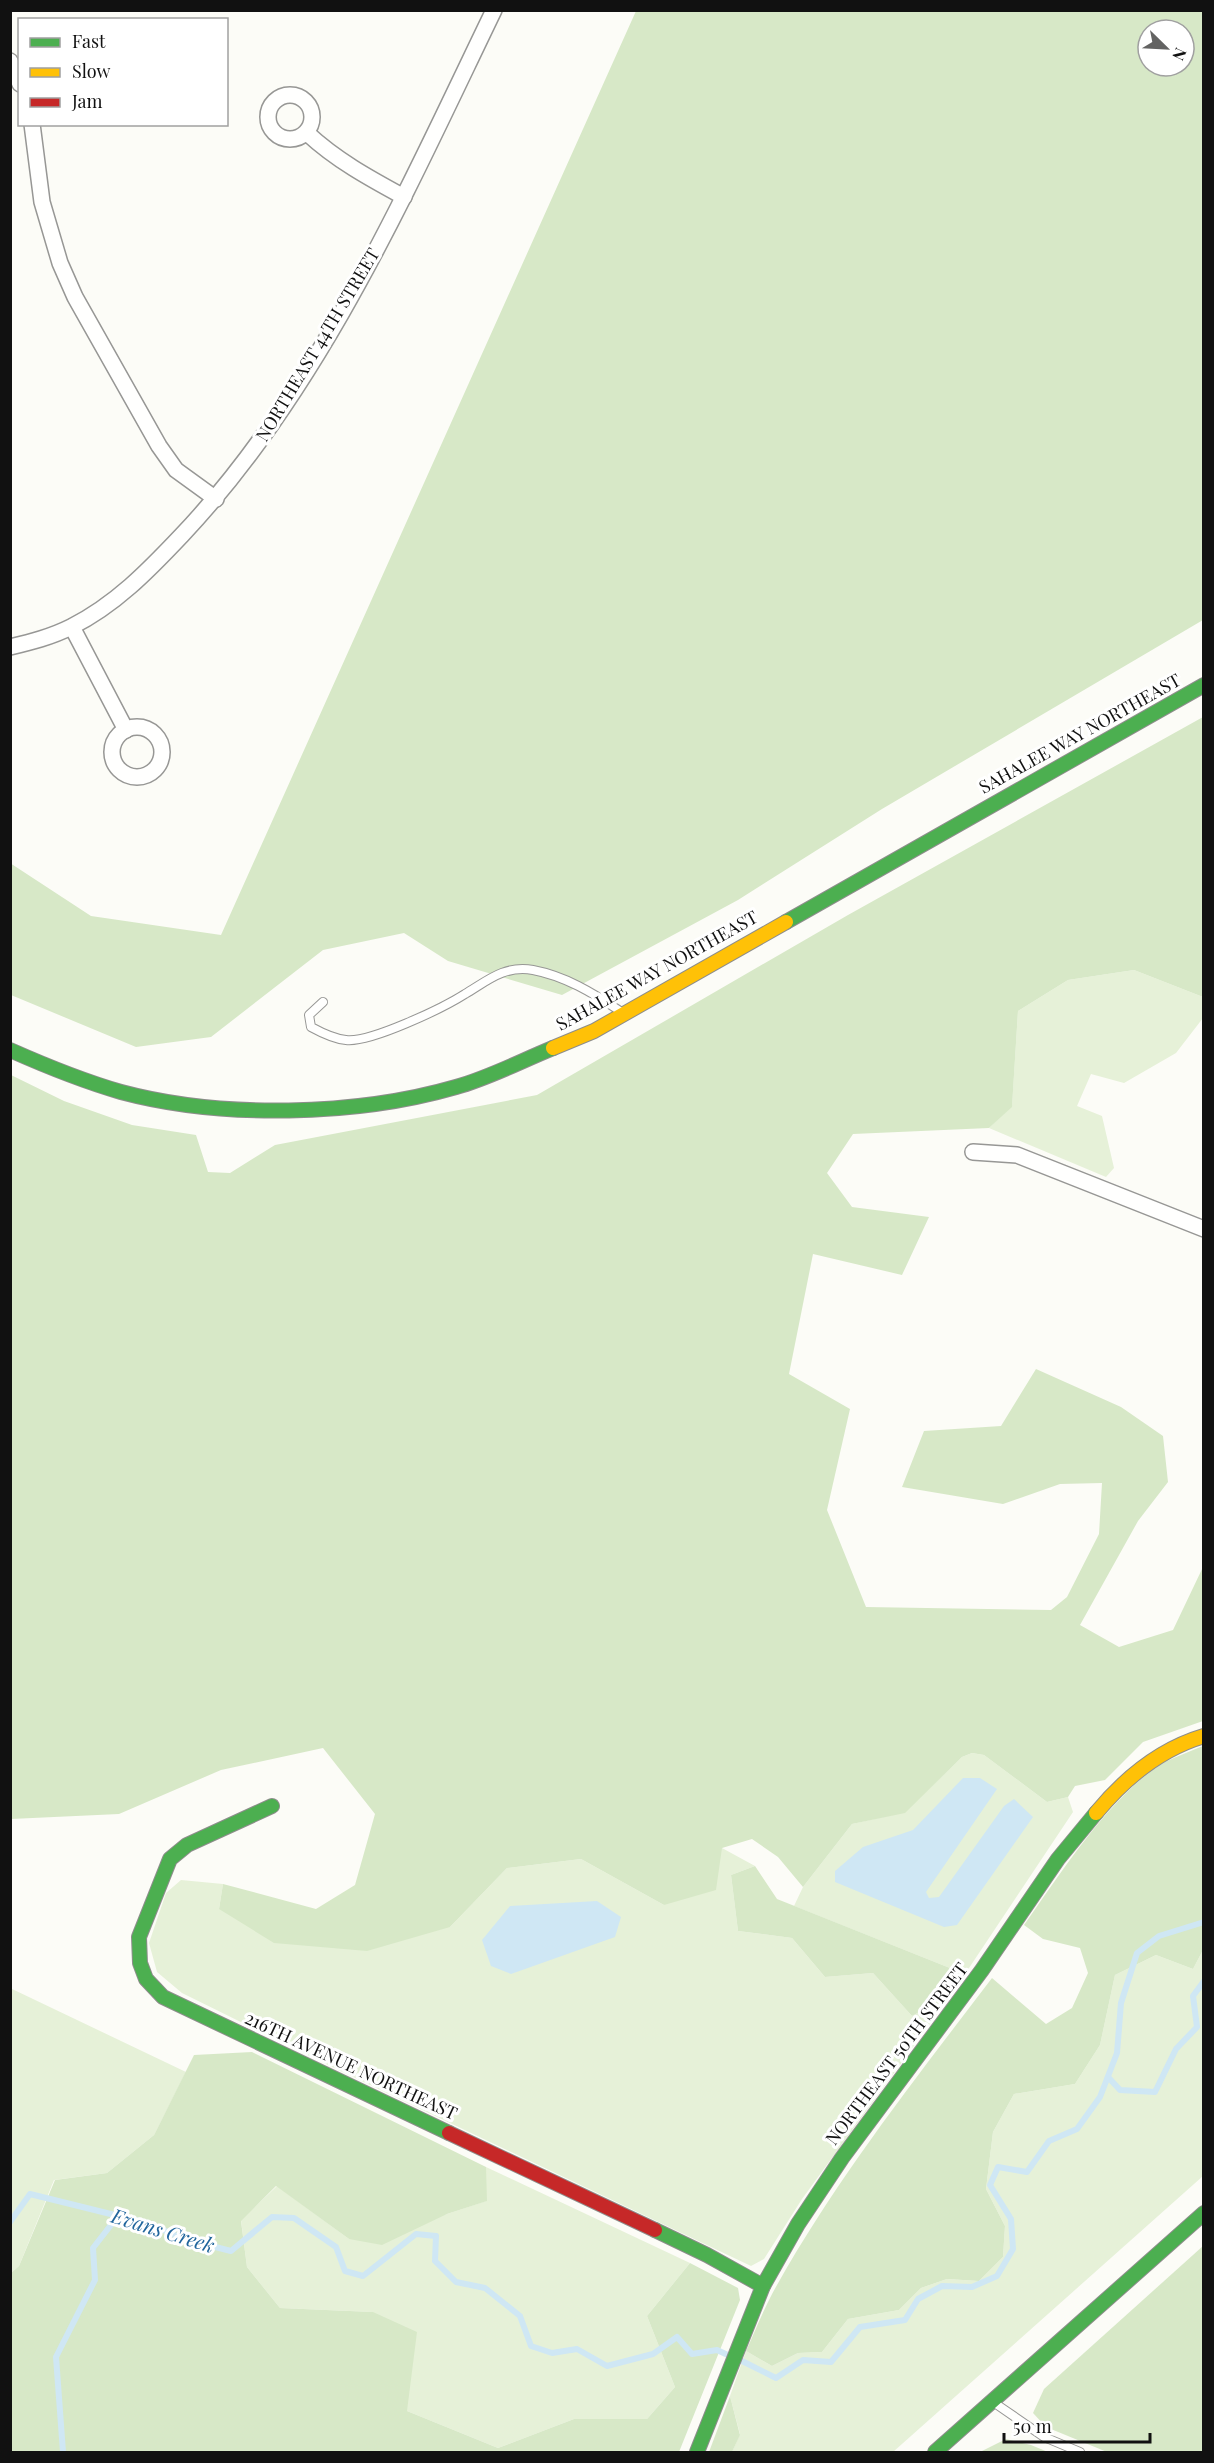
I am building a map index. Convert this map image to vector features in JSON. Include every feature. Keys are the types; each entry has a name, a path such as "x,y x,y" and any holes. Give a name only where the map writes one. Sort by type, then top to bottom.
{"street":[{"name":"NORTHEAST 44TH STREET","path":"10,647 46,639 72,627 116,599 145,574 216,499 256,447 304,374 370,261 404,197 494,10"},
{"path":"10,61 18,79"},
{"path":"32,126 42,202 60,263 75,297 159,446 176,470 216,499"},
{"path":"307,133 324,150 404,197"},
{"path":"72,627 126,730"},
{"name":"SAHALEE WAY NORTHEAST","path":"10,1050 66,1074 122,1092 176,1102 239,1108 309,1110 397,1100 457,1087 594,1031 1203,685"},
{"path":"973,1152 1017,1155 1027,1158 1203,1229"},
{"name":"NORTHEAST 50TH STREET","path":"697,2452 763,2286 798,2224 842,2158 982,1970 1058,1859 1112,1794 1148,1762 1187,1741 1203,1736"},
{"name":"216TH AVENUE NORTHEAST","path":"272,1806 187,1845 170,1859 139,1937 140,1963 146,1979 163,1997 707,2254 763,2286"},
{"path":"935,2452 1203,2213"}],"lane":[{"path":"323,1002 309,1015 311,1027 325,1035 347,1041 388,1031 463,996 497,973 531,970 587,989 623,1014"},
{"path":"993,2401 1044,2437 1080,2452"}],"green space":[{"path":"636,11 1203,11 1203,620 882,809 738,900 562,995 448,961 404,933 323,950 211,1037 136,1047 11,995 10,863 91,916 221,935"},
{"path":"1203,717 1203,997 1134,970 1068,980 1018,1011 1012,1107 989,1128 853,1134 827,1173 852,1207 929,1217 902,1275 813,1254 789,1374 850,1409 827,1510 866,1607 1051,1610 1067,1597 1099,1534 1102,1483 1060,1484 1003,1504 902,1487 924,1431 1001,1426 1036,1369 1121,1407 1163,1436 1168,1482 1138,1521 1080,1625 1119,1647 1173,1630 1203,1567 1203,1721 1143,1742 1105,1780 1075,1786 1068,1797 1047,1802 984,1755 972,1753 962,1757 905,1813 852,1824 803,1887 778,1857 752,1839 722,1848 716,1890 664,1905 581,1859 507,1868 450,1927 367,1951 274,1943 219,1909 223,1884 316,1909 355,1885 375,1814 323,1748 221,1770 119,1814 11,1819 11,1075 64,1101 132,1125 196,1135 208,1172 230,1173 275,1145 537,1095 848,915"},
{"path":"1134,970 1203,997 1203,1018 1176,1053 1124,1083 1091,1074 1077,1106 1102,1116 1114,1168 1106,1177 989,1128 1012,1106 1018,1011 1068,980"},
{"path":"1203,1746 1203,1950 1193,1969 1156,1955 1115,1975 1100,2045 1075,2084 1014,2094 993,2132 986,2189 1005,2226 1003,2257 979,2281 947,2279 921,2288 899,2310 848,2319 822,2352 798,2353 772,2366 746,2351 773,2293 826,2205 879,2128 992,1978 1046,2024 1072,2008 1088,1973 1080,1948 1043,1939 1024,1925 1088,1836 1125,1794 1165,1762"},
{"path":"972,1753 984,1755 1047,1802 1068,1797 1073,1812 965,1974 794,1906 803,1887 852,1824 905,1812 962,1757"},
{"path":"722,1848 755,1866 731,1875 738,1931 792,1938 825,1977 873,1973 912,2016 951,1995 802,2199 764,2259 751,2266 182,1993 157,1972 149,1943 166,1893 181,1880 223,1884 219,1909 450,1927 507,1868 581,1859 664,1905"},
{"path":"755,1866 777,1899 965,1974 951,1995 912,2016 873,1973 825,1977 792,1938 738,1931 731,1875"},
{"path":"1203,1950 1203,2176 893,2452 732,2452 740,2434 730,2396 746,2351 772,2366 798,2353 822,2352 848,2319 899,2310 921,2288 947,2279 979,2281 1003,2257 1005,2226 986,2189 993,2132 1014,2094 1075,2084 1100,2045 1115,1975 1156,1955 1193,1969"},
{"path":"10,1988 186,2072 154,2135 107,2173 54,2180 19,2266 11,2273"},
{"path":"252,2052 486,2167 487,2201 447,2214 382,2245 349,2239 276,2186 241,2221 247,2267 280,2308 373,2312 417,2332 407,2411 498,2448 574,2419 647,2419 675,2387 647,2316 690,2263 738,2288 740,2300 679,2452 11,2452 11,2273 19,2266 55,2180 107,2173 154,2135 194,2055"},
{"path":"486,2167 690,2263 647,2316 675,2387 647,2419 574,2419 498,2448 407,2411 373,2312 280,2308 247,2267 241,2220 277,2186 349,2239 447,2214 486,2201"},
{"path":"1203,2246 1203,2452 1107,2452 1046,2427 1033,2413 1044,2389"},
{"path":"730,2396 740,2435 732,2452 709,2452"},
{"path":"1006,2439 1031,2445 1048,2452 980,2452"}],"water":[{"path":"963,1778 980,1778 997,1789 926,1892 929,1898 939,1897 1004,1806 1014,1799 1033,1817 957,1925 944,1927 835,1882 835,1871 863,1847 913,1830"},
{"path":"597,1901 621,1917 615,1937 511,1974 491,1966 482,1940 510,1906"}],"waterway":[{"name":"Evans Creek","path":"740,2360 776,2378 803,2360 831,2362 860,2327 905,2320 918,2299 942,2286 972,2287 997,2276 1013,2249 1011,2219 990,2185 998,2167 1027,2172 1049,2141 1077,2129 1100,2097 1117,2053 1121,2003 1137,1953 1159,1936 1204,1922"},
{"path":"1108,2077 1120,2090 1155,2092 1176,2049 1197,2027 1193,1996 1204,1981"},
{"name":"Evans Creek","path":"10,2222 30,2194 147,2223 184,2239 231,2251 272,2217 294,2218 336,2247 345,2271 363,2276 416,2234 436,2236 435,2261 456,2282 485,2288 520,2316 531,2346 552,2353 577,2349 607,2366 653,2354 677,2337 692,2354 717,2350 730,2356"},
{"path":"63,2452 56,2357 95,2280 93,2248 118,2216"}],"traffic: fast":[{"path":"786,922 1204,685"},
{"path":"10,1050 93,1083 160,1101 202,1107 289,1110 376,1104 417,1097 481,1079 553,1048"},
{"path":"272,1806 187,1845 170,1859 139,1937 140,1963 146,1979 163,1997 449,2133"},
{"path":"697,2452 763,2286 798,2224 842,2158 982,1970 1058,1859 1096,1813"},
{"path":"935,2452 1204,2213"},
{"path":"655,2230 763,2286"}],"traffic: slow":[{"path":"553,1048 594,1031 786,922"},
{"path":"1096,1813 1144,1766 1173,1749 1204,1736"}],"traffic: jam":[{"path":"449,2133 655,2230"}]}
